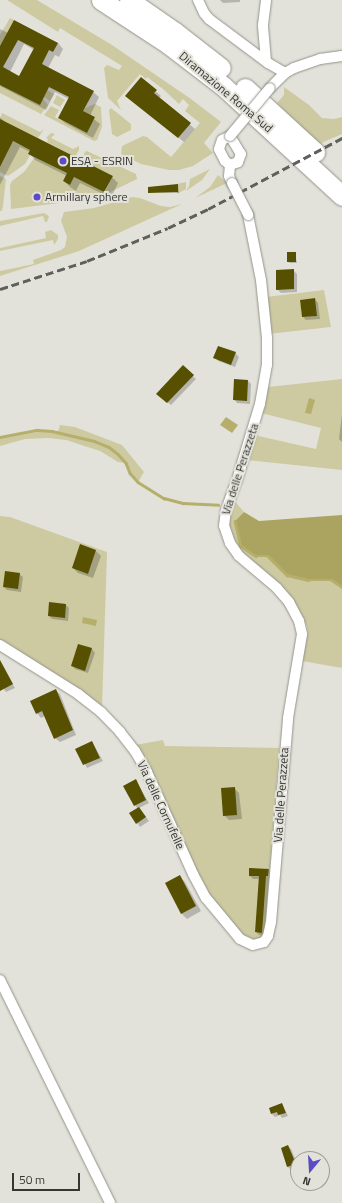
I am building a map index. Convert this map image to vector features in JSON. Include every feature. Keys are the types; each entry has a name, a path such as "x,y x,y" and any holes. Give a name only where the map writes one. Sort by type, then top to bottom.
{"highway":[{"name":"Diramazione Roma Sud","path":"102,0 153,34 213,78 342,196"},
{"name":"Diramazione Roma Sud","path":"129,0 175,32 232,78 287,126 342,178"}],"street":[{"path":"198,0 204,13 209,19 266,61 285,73 309,62 342,56"},
{"path":"266,0 263,25 266,61"},
{"name":"Via delle Perazzeta","path":"272,916 288,718 302,634 298,618 287,598 239,556 230,543 224,526 226,510 237,480 260,404 267,365 267,338 261,280 248,214 229,176 230,165 225,161 219,149 222,140 230,136 270,88 285,73"},
{"path":"230,136 241,154 238,162 230,165"},
{"name":"Via delle Cornufelle","path":"0,645 78,694 100,712 120,732 135,751 147,772 202,892 219,915 240,939 256,945 264,942 269,933 272,916"},
{"path":"0,980 110,1203"}],"shaded area":[{"path":"7,0 37,0 112,45 191,99 221,122 204,143 213,153 193,166 179,170 169,170 141,164 121,154 122,146 143,136 147,137 171,157 200,123 185,111 189,105 183,99 179,104 163,89 147,77 146,79 140,74 117,101 121,110 108,98 104,68 107,65 119,70 122,66 60,28 58,32"},
{"path":"10,18 14,20 0,46 0,35"},
{"path":"0,85 43,99 48,105 41,114 0,93"},
{"path":"284,87 309,105 322,118 334,119 342,117 342,134 319,144 277,103 284,95"},
{"path":"47,90 54,94 50,101 44,97"},
{"path":"57,95 65,100 60,107 53,103"},
{"path":"95,104 101,107 102,127 97,140 94,141 44,115 51,106 59,110 55,117 87,133 95,117 80,110"},
{"path":"111,108 131,124 131,130 117,137 112,134 109,110"},
{"path":"2,113 40,132 44,129 38,138 0,119"},
{"path":"51,133 55,134 51,138 73,149 79,146 79,150 75,157 47,142 48,139 46,138"},
{"path":"4,137 30,150 28,154 30,155 25,164 8,176 0,172 0,167 8,151 0,147"},
{"path":"87,151 136,174 137,179 102,196 84,200 11,209 10,185 12,181 24,172 35,157 67,173 63,181 70,185 74,177 105,192 113,176 81,160"},
{"path":"210,169 202,180 186,191 189,186 190,179"},
{"path":"218,175 227,183 195,198 210,187"},
{"path":"0,176 6,179 2,211 0,211"},
{"path":"186,182 186,189 177,194 178,185 176,184"},
{"path":"132,197 140,198 161,206 170,207 182,204 79,251 0,276 0,271 34,264 33,260 61,250 65,247 67,237 61,221 64,212 94,208"},
{"path":"44,213 49,216 47,222 45,222 43,216 0,226 0,221"},
{"path":"51,230 58,235 58,239 54,245 53,240 0,251 0,248 46,238 45,232"},
{"path":"324,290 331,327 268,334 266,297","holes":["315,298 317,316 302,317 300,300"]},
{"path":"342,379 342,470 246,460 254,435 316,449 321,428 261,413 268,387"},
{"path":"309,398 315,400 311,414 305,413"},
{"path":"226,417 238,425 232,433 220,425"},
{"path":"60,425 75,427 122,445 144,472 138,482 130,473 126,463 118,462 100,451 66,440 48,438 25,439 0,446 0,437 37,430 58,432"},
{"path":"233,499 244,512 235,521 256,556 268,556 287,575 308,580 332,580 342,587 342,668 302,661 308,632 307,626 299,611 235,547 226,521"},
{"path":"244,512 259,521 342,515 342,587 332,580 308,580 287,575 268,556 256,556 241,546 235,521"},
{"path":"0,516 10,517 107,552 102,709 92,699 70,683 0,640"},
{"path":"83,617 97,620 96,626 82,623"},
{"path":"163,740 165,746 279,748 265,931 261,939 257,940 241,934 200,888 172,817 143,755 135,745"}],"building":[{"path":"14,20 58,43 53,52 49,50 42,64 94,91 83,111 95,117 87,133 58,118 69,97 49,87 40,105 0,85 0,46","holes":["18,40 34,48 19,76 3,67"]},
{"path":"141,77 157,90 154,93 191,123 178,138 125,96"},
{"path":"0,119 113,176 104,192 74,177 70,185 63,181 67,173 28,154 30,150 13,141 0,167"},
{"path":"178,184 178,192 148,193 148,187"},
{"path":"287,252 296,252 296,262 287,262"},
{"path":"294,269 294,289 276,290 276,270"},
{"path":"315,298 317,316 302,317 300,300"},
{"path":"218,346 236,352 231,365 213,358"},
{"path":"183,365 194,375 167,403 156,394"},
{"path":"234,379 248,380 247,401 233,400"},
{"path":"80,544 96,550 88,574 72,568"},
{"path":"5,571 20,573 18,589 3,587"},
{"path":"49,602 66,604 65,618 48,616"},
{"path":"78,644 92,648 85,671 71,666"},
{"path":"0,660 13,684 0,691"},
{"path":"56,689 73,730 54,739 42,711 36,714 30,701"},
{"path":"92,741 100,758 83,765 75,749"},
{"path":"136,779 146,800 134,806 123,786"},
{"path":"235,787 237,815 223,816 221,788"},
{"path":"139,807 146,817 136,824 129,813"},
{"path":"249,868 269,869 268,876 266,876 262,933 255,932 259,876 249,876"},
{"path":"180,875 196,906 181,914 165,883"},
{"path":"282,1103 286,1113 278,1115 277,1112 271,1114 269,1108"},
{"path":"288,1145 291,1151 290,1166 287,1167 281,1148"}],"waterway":[{"path":"0,437 37,430 52,431 94,441 109,447 118,454 126,463 130,473 138,482 164,498 183,503 218,505"},
{"path":"235,521 241,546 256,556 268,556 287,575 308,580 332,580 342,587"}],"railway":[{"path":"0,289 87,261 168,228 208,209 342,138"}],"place":[{"name":"ESA - ESRIN","path":"63,161"},
{"name":"Armillary sphere","path":"37,197"}]}
